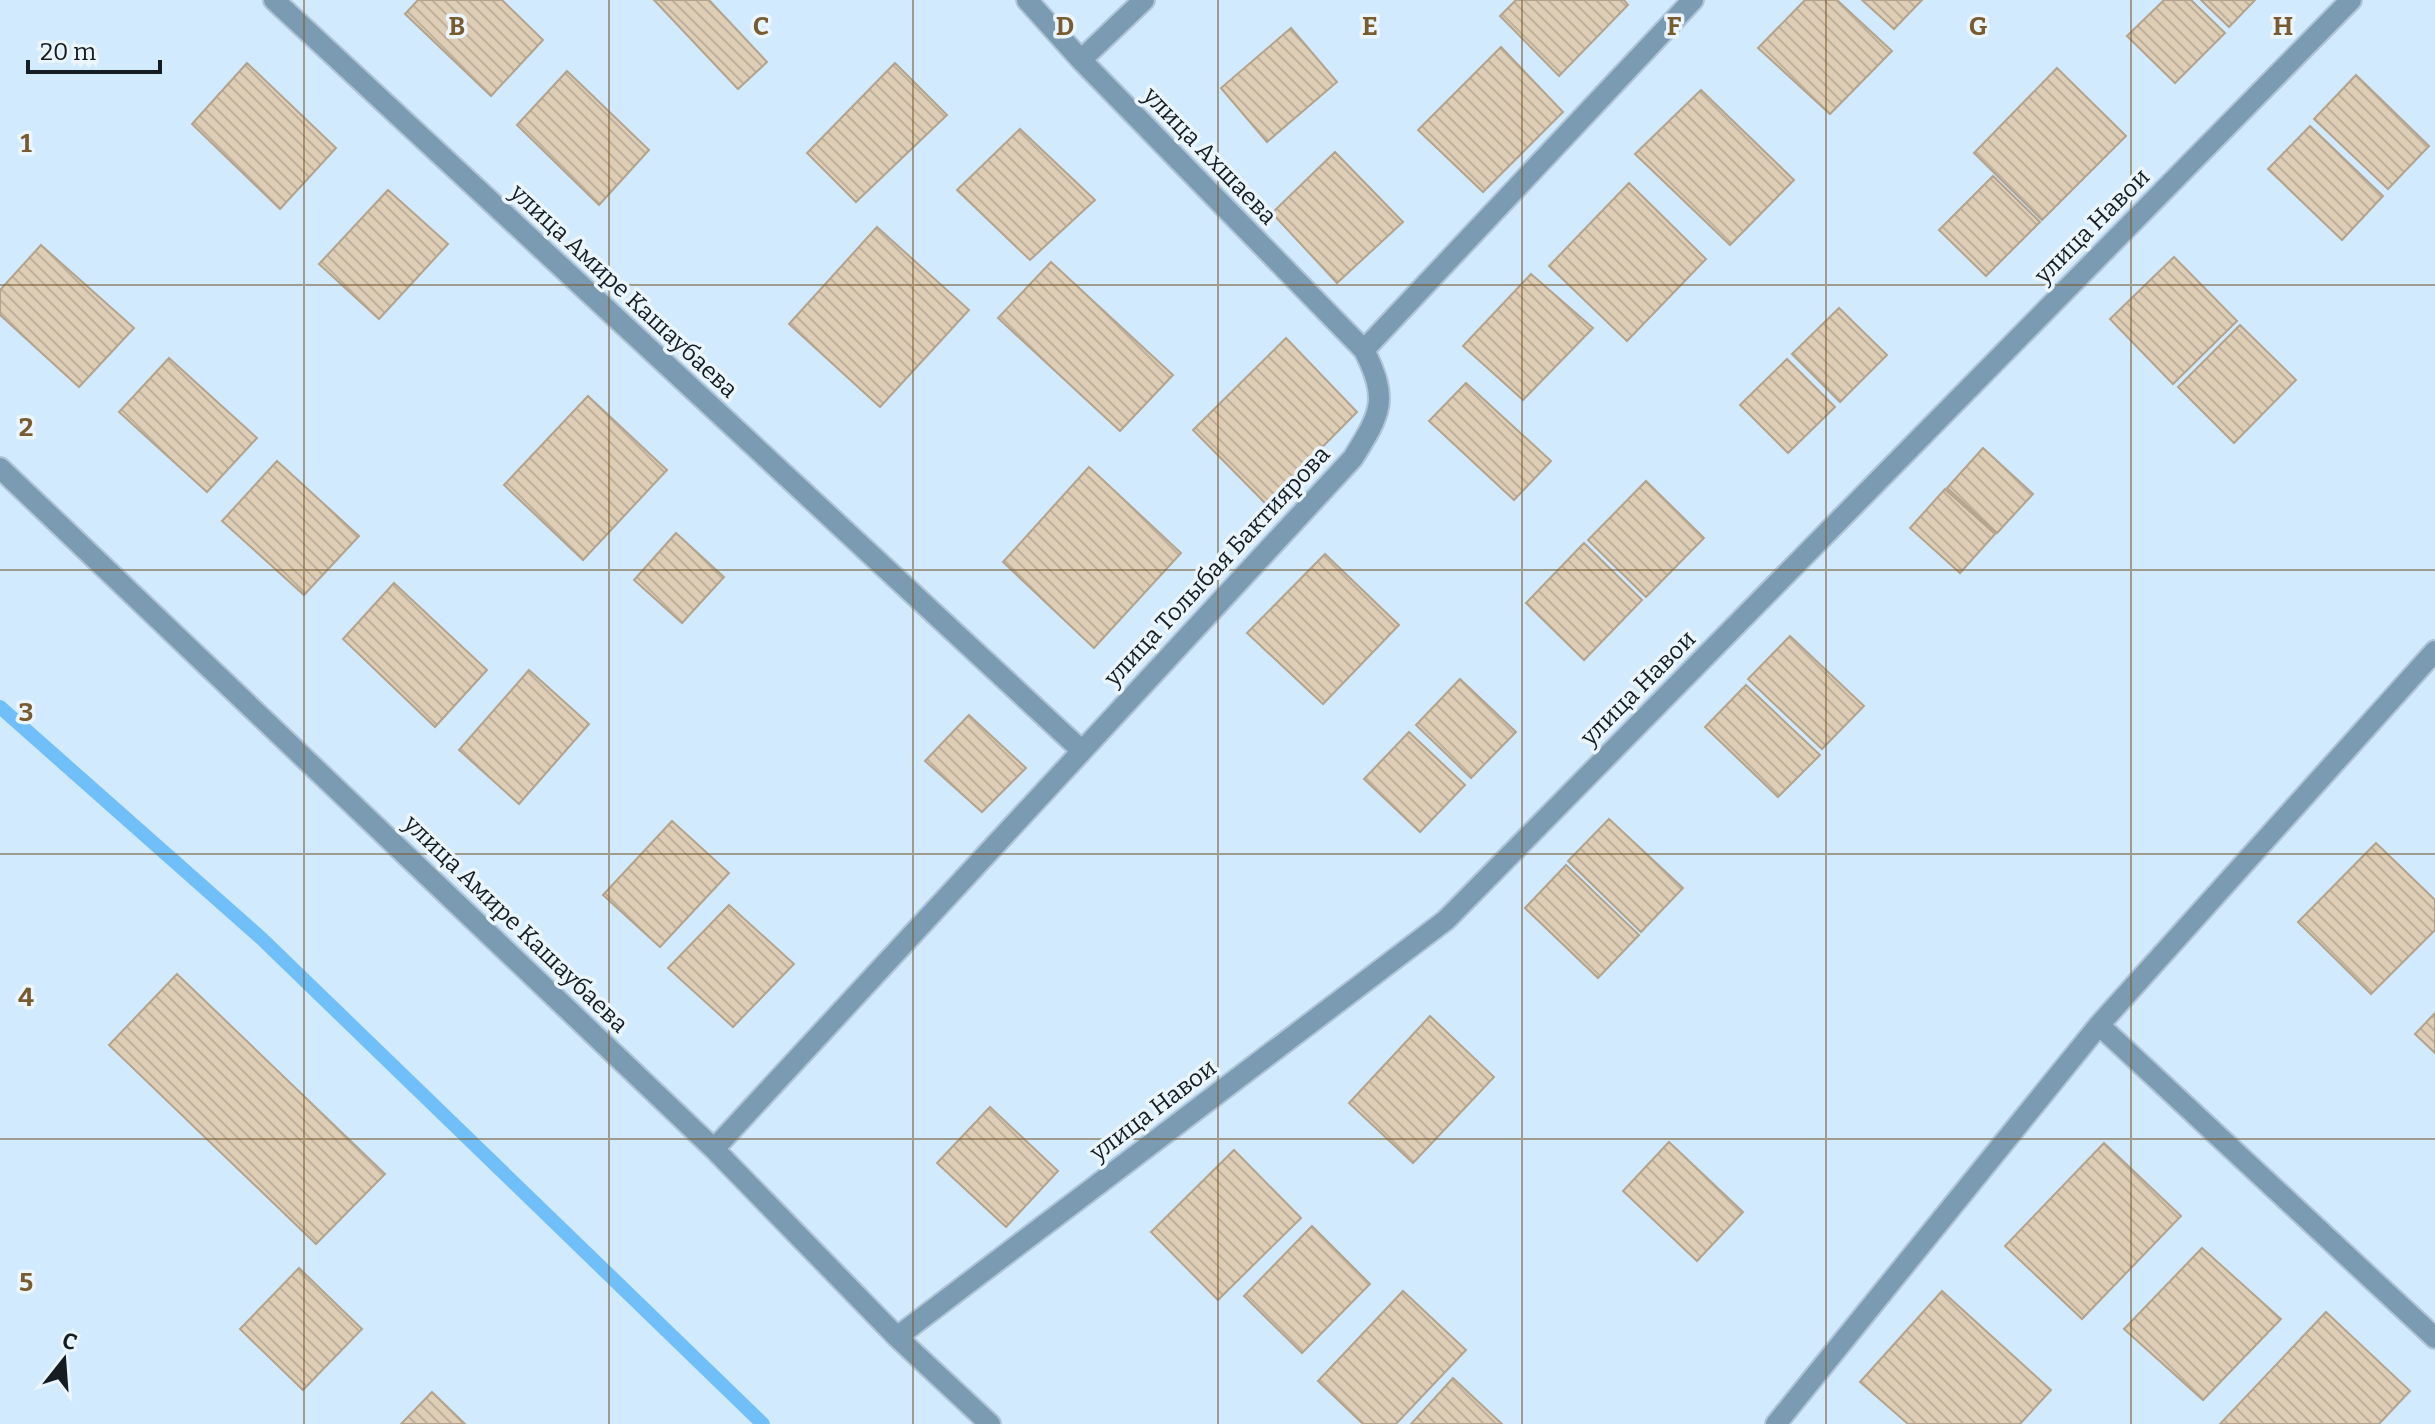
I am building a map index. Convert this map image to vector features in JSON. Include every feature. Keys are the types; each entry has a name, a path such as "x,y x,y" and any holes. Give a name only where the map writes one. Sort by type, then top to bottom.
{"street":[{"name":"улица Амире Кашаубаева","path":"274,0 1081,750"},
{"name":"улица Ахшаева","path":"1027,0 1081,60 1364,350"},
{"path":"1081,60 1144,0"},
{"path":"1364,350 1693,0"},
{"name":"улица Навои","path":"897,1337 1446,920 2351,0"},
{"name":"улица Толыбая Бактиярова","path":"714,1149 1353,458 1377,421 1380,382 1364,350"},
{"name":"улица Амире Кашаубаева","path":"0,468 714,1149 897,1337 990,1424"},
{"path":"1776,1424 2099,1025 2435,651"},
{"path":"2099,1025 2435,1338"}],"building":[{"path":"418,0 502,0 543,40 491,96 405,14"},
{"path":"654,0 709,0 767,62 738,89"},
{"path":"1516,0 1624,0 1628,5 1559,76 1500,16"},
{"path":"1805,0 1837,0 1892,51 1830,114 1758,48"},
{"path":"1862,0 1922,0 1894,29"},
{"path":"2164,0 2191,0 2225,33 2175,83 2127,36"},
{"path":"2201,0 2255,0 2229,27"},
{"path":"1291,28 1337,82 1267,142 1221,88"},
{"path":"1501,47 1563,112 1483,192 1418,130"},
{"path":"247,63 336,148 280,209 192,124"},
{"path":"895,63 947,115 856,202 807,153"},
{"path":"2057,68 2126,136 2042,220 1974,153"},
{"path":"567,71 649,150 599,205 517,125"},
{"path":"2356,75 2429,146 2388,189 2314,119"},
{"path":"1701,90 1794,180 1730,245 1635,154"},
{"path":"2310,126 2383,196 2342,240 2268,169"},
{"path":"1020,129 1095,200 1030,260 957,190"},
{"path":"1335,152 1403,222 1337,283 1272,213"},
{"path":"1993,176 2040,222 1986,276 1939,230"},
{"path":"1629,183 1706,259 1627,341 1549,266"},
{"path":"388,190 448,244 379,319 319,264"},
{"path":"877,227 969,310 880,407 789,324"},
{"path":"41,245 134,328 79,387 0,315 0,290"},
{"path":"2174,257 2237,321 2173,384 2110,319"},
{"path":"1051,262 1173,375 1120,431 998,318"},
{"path":"1531,274 1593,328 1523,400 1463,346"},
{"path":"1839,308 1887,355 1840,402 1792,354"},
{"path":"2240,325 2296,380 2234,443 2178,387"},
{"path":"1286,338 1357,412 1266,504 1193,430"},
{"path":"169,358 257,438 207,492 119,412"},
{"path":"1787,359 1835,407 1788,453 1740,405"},
{"path":"1466,383 1551,461 1514,500 1429,421"},
{"path":"588,396 667,470 583,560 504,485"},
{"path":"1983,448 2033,494 1997,533 1947,488"},
{"path":"277,461 359,536 304,595 222,521"},
{"path":"1089,467 1181,553 1094,648 1003,562"},
{"path":"1646,481 1704,538 1646,597 1588,540"},
{"path":"1945,489 1995,534 1960,573 1910,528"},
{"path":"676,533 724,577 682,623 634,580"},
{"path":"1584,543 1642,600 1584,660 1526,603"},
{"path":"1325,554 1399,625 1323,704 1247,633"},
{"path":"394,583 487,670 435,727 343,639"},
{"path":"1790,636 1864,706 1822,749 1748,679"},
{"path":"529,670 589,724 519,804 459,750"},
{"path":"1460,679 1516,732 1471,778 1416,725"},
{"path":"1746,685 1820,755 1778,797 1705,727"},
{"path":"969,715 1026,768 982,812 925,761"},
{"path":"1409,732 1465,785 1420,832 1364,779"},
{"path":"1609,819 1683,888 1641,932 1568,861"},
{"path":"672,821 729,873 660,947 603,895"},
{"path":"2376,843 2435,900 2435,930 2371,994 2298,922"},
{"path":"1566,865 1639,935 1598,978 1525,908"},
{"path":"729,905 794,964 733,1027 668,968"},
{"path":"177,974 385,1174 316,1244 109,1045"},
{"path":"2435,1013 2435,1053 2415,1034"},
{"path":"1430,1016 1494,1077 1413,1163 1349,1103"},
{"path":"990,1107 1058,1171 1006,1227 937,1163"},
{"path":"1669,1142 1743,1212 1697,1261 1623,1191"},
{"path":"2104,1143 2181,1216 2082,1319 2005,1246"},
{"path":"1234,1150 1301,1218 1218,1300 1151,1232"},
{"path":"1312,1226 1370,1284 1302,1353 1244,1296"},
{"path":"2202,1248 2281,1319 2203,1400 2124,1329"},
{"path":"299,1268 362,1329 303,1390 240,1329"},
{"path":"1403,1291 1466,1350 1396,1424 1363,1424 1318,1381"},
{"path":"1942,1291 2051,1390 2020,1424 1908,1424 1860,1382"},
{"path":"2326,1312 2410,1391 2379,1424 2220,1424"},
{"path":"1453,1378 1502,1424 1411,1424"},
{"path":"432,1392 465,1424 401,1424"}],"waterway":[{"path":"0,707 261,938 763,1424"}]}
